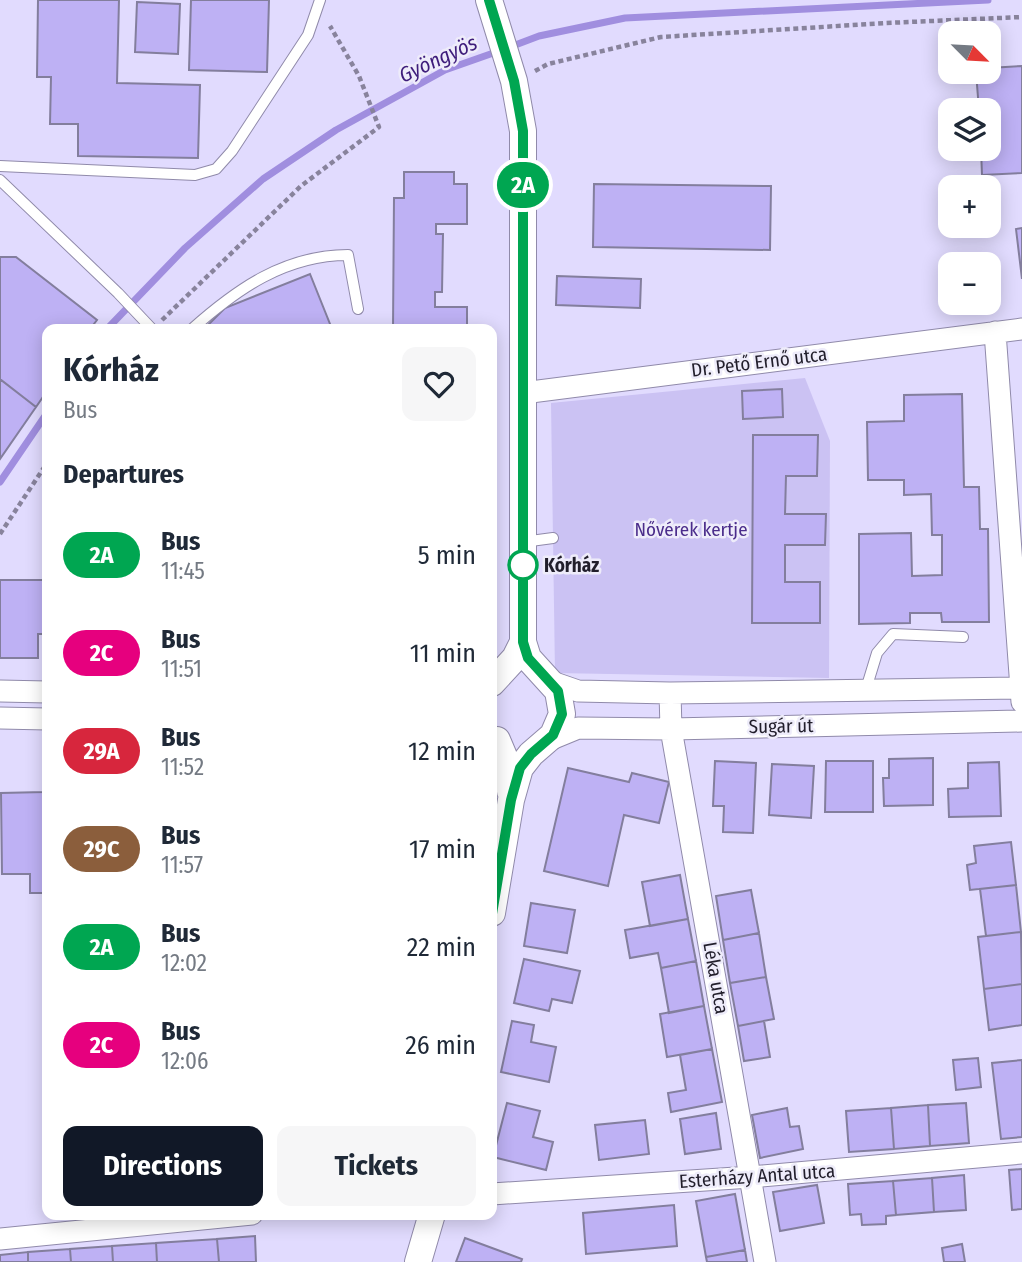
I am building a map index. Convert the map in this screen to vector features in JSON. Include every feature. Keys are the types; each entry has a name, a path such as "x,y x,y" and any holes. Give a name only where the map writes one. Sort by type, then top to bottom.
{"street":[{"path":"492,12 514,81 523,131 523,642 528,658 558,691 562,714 553,735 533,748 508,747 497,740"},
{"name":"Dr. Pető Ernő utca","path":"523,393 1022,329"},
{"path":"995,332 1021,693"},
{"path":"497,678 515,658 523,642"},
{"path":"497,679 521,668 546,677"},
{"name":"Sugár út","path":"546,677 578,691 670,693 866,689 1021,693"},
{"path":"0,691 42,692"},
{"name":"Léka utca","path":"670,693 671,729 765,1262"},
{"path":"0,718 42,719"},
{"name":"Sugár út","path":"544,742 578,727 671,729 1022,721"},
{"path":"497,884 511,800 520,768 544,742"},
{"path":"497,745 508,766 511,800"},
{"name":"Esterházy Antal utca","path":"497,1194 751,1177 1022,1153"},
{"path":"0,1239 192,1220"},
{"path":"418,1262 430,1220"}],"lane":[{"path":"0,166 195,175 216,169 232,151 308,35 319,3"},
{"path":"0,180 147,324"},
{"path":"198,324 216,308 267,274 322,255 348,255 358,309"},
{"path":"523,542 553,538"},
{"path":"866,689 877,653 893,634 962,637"}],"path":[{"path":"157,324 302,186 379,127 359,76 319,3"},
{"path":"514,81 548,64 661,37 1022,17"},
{"path":"0,534 42,471"}],"green space":[{"name":"Nővérek kertje","path":"805,378 830,441 829,678 555,673 551,403"}],"building":[{"path":"38,0 119,0 117,83 200,85 198,158 78,156 78,124 50,124 51,77 37,77"},
{"path":"191,0 269,0 267,72 189,70"},
{"path":"137,2 180,4 178,54 135,52"},
{"path":"1022,66 1022,173 982,175 981,161 1001,161 1001,98 978,98 977,84 1001,84 1001,67"},
{"path":"404,172 454,172 454,184 467,184 467,224 436,224 436,234 443,234 442,292 435,292 435,307 467,307 467,324 393,324 394,198 404,198"},
{"path":"594,184 771,186 770,250 593,247"},
{"path":"1022,228 1022,279 1016,229"},
{"path":"0,257 16,257 97,320 94,324 42,324 42,398 36,407 0,379"},
{"path":"310,274 330,324 209,324 225,308"},
{"path":"557,276 641,279 640,308 556,305"},
{"path":"1,380 36,407 0,459 0,382"},
{"path":"782,389 783,417 743,419 742,391"},
{"path":"962,394 964,487 979,487 980,529 988,529 989,622 942,622 941,613 910,613 910,623 859,624 859,534 911,533 912,576 942,575 942,535 932,535 931,494 904,495 904,480 868,480 867,422 904,421 904,395"},
{"path":"753,435 818,435 817,476 786,476 785,514 826,514 825,545 785,545 785,582 820,582 820,623 752,623"},
{"path":"0,580 42,580 42,634 38,634 38,658 0,658"},
{"path":"933,758 933,805 884,806 883,778 889,778 889,759"},
{"path":"715,761 756,763 753,833 723,832 724,806 713,806"},
{"path":"826,761 873,761 873,812 825,812"},
{"path":"999,762 1001,816 949,817 948,789 968,788 968,763"},
{"path":"772,764 814,766 811,818 769,815"},
{"path":"568,768 629,782 632,773 669,782 659,823 624,815 608,886 544,871"},
{"path":"42,792 42,893 30,893 30,874 2,874 1,793"},
{"path":"1011,842 1016,885 970,890 967,865 976,863 974,846"},
{"path":"680,875 688,919 650,926 642,882"},
{"path":"1016,885 1021,932 986,936 980,889"},
{"path":"751,890 759,933 723,940 716,896"},
{"path":"531,903 575,910 567,953 524,946"},
{"path":"688,919 696,961 661,968 658,953 630,958 625,930"},
{"path":"1021,932 1022,984 984,989 978,937"},
{"path":"759,933 766,977 730,983 723,940"},
{"path":"524,959 580,971 572,1003 552,999 549,1011 514,1003"},
{"path":"696,961 704,1006 669,1013 661,968"},
{"path":"766,977 774,1019 738,1026 730,983"},
{"path":"1022,984 1022,1025 989,1030 984,989"},
{"path":"704,1006 712,1049 667,1057 660,1014"},
{"path":"512,1021 534,1025 531,1042 556,1047 549,1082 501,1072"},
{"path":"764,1021 770,1057 744,1061 738,1026"},
{"path":"712,1049 722,1102 671,1112 668,1093 686,1090 680,1055"},
{"path":"978,1058 981,1087 956,1090 953,1060"},
{"path":"1022,1060 1022,1137 1001,1139 992,1063"},
{"path":"507,1103 540,1111 533,1137 553,1142 546,1170 497,1158 497,1142"},
{"path":"966,1103 969,1143 930,1146 928,1105"},
{"path":"928,1105 930,1146 894,1149 891,1108"},
{"path":"787,1108 790,1127 799,1126 803,1149 760,1158 752,1115"},
{"path":"891,1108 894,1149 849,1152 846,1111"},
{"path":"716,1113 721,1149 685,1154 680,1119"},
{"path":"645,1120 649,1154 599,1160 595,1125"},
{"path":"1022,1169 1022,1209 1012,1210 1009,1170"},
{"path":"964,1175 966,1210 934,1212 932,1178"},
{"path":"932,1178 934,1212 896,1215 893,1181"},
{"path":"893,1181 896,1215 886,1216 886,1224 862,1225 861,1214 850,1215 848,1184"},
{"path":"817,1185 824,1223 780,1231 773,1192"},
{"path":"735,1194 745,1250 706,1257 696,1201"},
{"path":"674,1205 677,1246 586,1254 583,1213"},
{"path":"255,1236 256,1262 219,1262 217,1239"},
{"path":"465,1238 522,1259 521,1262 456,1262"},
{"path":"217,1239 219,1262 157,1262 156,1243"},
{"path":"156,1243 157,1262 113,1262 112,1246"},
{"path":"962,1244 965,1262 944,1262 942,1248"},
{"path":"112,1246 113,1262 71,1262 70,1249"},
{"path":"70,1249 71,1262 28,1262 28,1252"},
{"path":"745,1250 747,1262 707,1262 706,1257"},
{"path":"28,1252 28,1262 0,1262 0,1255"}],"waterway":[{"name":"Gyöngyös","path":"510,47 539,36 625,18 988,0"},
{"name":"Gyöngyös","path":"112,324 185,248 263,179 336,130 445,70 499,51"},
{"name":"Gyöngyös","path":"0,482 42,420"}],"bus line":[{"name":"2A","path":"489,0 514,81 523,131 523,642 528,658 552,682 562,702 562,714 553,735 531,754 520,768 511,800 497,884"}],"place":[{"name":"Kórház","path":"523,565"}]}
